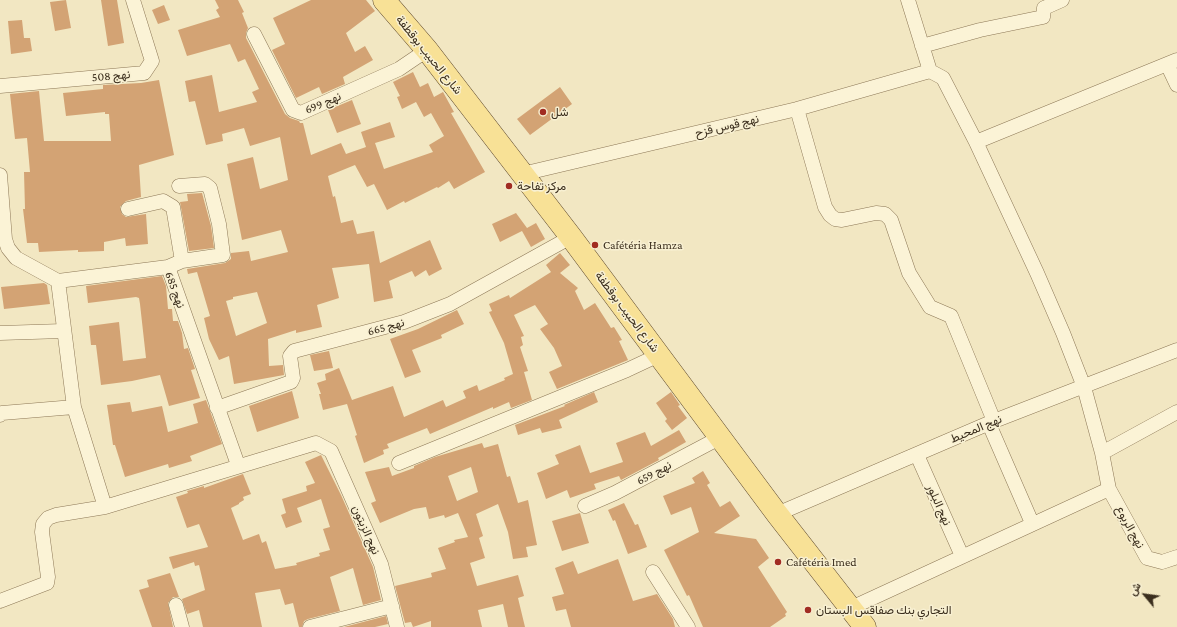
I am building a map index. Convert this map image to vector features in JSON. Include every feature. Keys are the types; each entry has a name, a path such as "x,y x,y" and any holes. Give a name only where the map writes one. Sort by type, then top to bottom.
{"main road":[{"name":"شارع الحبيب بوقطفة","path":"384,0 427,50 571,237 777,514 865,627"}],"street":[{"name":"نهج 508","path":"0,86 144,73 152,61 134,0"},
{"path":"908,0 930,71"},
{"path":"922,46 980,30 1043,17 1044,8 1062,0"},
{"name":"نهج 699","path":"254,34 293,110 301,113 399,69 427,50"},
{"path":"976,142 1172,62 1177,85"},
{"name":"نهج قوس قزح","path":"522,174 798,109 930,71"},
{"name":"نهج الربوع","path":"930,71 943,78 976,142 1037,273 1084,387 1102,453 1109,489 1147,558 1162,562 1177,557"},
{"path":"798,109 826,207 830,215 835,219 842,220 876,213 884,214 891,220 909,272 930,307 951,316 1032,523"},
{"path":"0,175 3,239 16,258 58,281 63,331 74,407 105,507"},
{"path":"168,267 182,261 223,255 219,224 210,188 206,184 179,186"},
{"path":"128,209 163,201 173,207 182,261"},
{"name":"نهج 665","path":"216,408 291,382 293,378 290,356 294,351 404,322 443,307 571,237"},
{"name":"نهج 685","path":"58,281 168,267 216,408 238,466"},
{"path":"0,333 63,331"},
{"name":"نهج المحيط","path":"777,514 992,422 1177,350"},
{"path":"399,463 627,370 659,355"},
{"path":"0,415 2,413 74,407"},
{"path":"1102,453 1177,412"},
{"name":"نهج 659","path":"585,506 615,493 721,437"},
{"name":"نهج الزيتون","path":"238,466 316,443 332,451 381,564 398,627"},
{"name":"نهج البلور","path":"917,455 962,556"},
{"path":"0,601 47,583 48,577 42,532 44,524 48,518 56,515 105,507 238,466"},
{"path":"850,608 1032,523 1109,489"},
{"path":"653,572 688,627"},
{"path":"176,605 182,627"},
{"path":"310,627 392,606"}],"building":[{"path":"66,0 71,28 55,31 50,2"},
{"path":"101,0 117,0 124,43 108,46"},
{"path":"215,0 238,0 244,12 242,13 248,28 246,38 285,114 290,118 299,121 300,123 303,123 311,155 341,143 346,154 366,147 361,132 390,122 395,137 375,143 384,169 433,152 429,145 444,136 431,113 424,117 416,102 402,109 397,97 400,96 393,82 413,72 420,87 428,83 434,97 443,92 454,112 451,113 485,172 454,189 449,181 438,188 437,187 405,203 404,201 387,210 374,184 367,187 355,165 328,176 333,197 335,196 341,223 353,220 357,234 374,231 380,263 430,240 442,269 429,276 426,270 415,277 412,271 389,281 393,298 374,302 369,264 332,268 339,298 317,305 322,327 296,333 296,330 268,339 269,366 283,365 284,375 234,384 229,356 219,360 209,339 204,318 210,316 197,272 188,274 187,269 225,263 231,259 231,253 249,251 251,261 288,252 281,230 242,240 227,164 253,157 260,189 288,180 280,137 250,146 244,128 222,134 223,141 206,145 195,101 189,102 185,81 212,75 219,112 257,102 252,92 259,89 245,59 238,62 230,44 187,56 178,30 220,17 216,10 219,8","holes":["257,292 267,323 236,336 226,301 233,299 233,297"]},
{"path":"311,0 366,0 375,11 346,33 355,52 365,46 373,60 343,77 345,84 322,94 319,87 296,98 272,50 285,44 273,18"},
{"path":"164,5 170,20 158,24 152,10"},
{"path":"22,20 24,38 30,38 32,51 11,54 8,21"},
{"path":"159,80 174,155 139,165 141,197 126,201 120,207 122,214 126,217 146,214 148,244 126,246 125,238 104,242 104,251 78,252 78,250 39,252 38,243 27,243 23,209 25,209 24,172 30,172 27,138 15,139 10,94 39,91 44,141 111,141 109,114 105,114 105,112 66,116 63,93 103,89 103,85 141,83"},
{"path":"560,87 572,104 530,135 517,119"},
{"path":"352,100 361,124 337,133 328,110"},
{"path":"202,193 211,226 214,248 189,251 180,202 188,201 187,194"},
{"path":"516,213 527,228 536,223 545,239 531,247 522,231 500,242 492,224"},
{"path":"560,253 570,265 560,273 578,288 575,291 584,310 595,303 611,328 614,327 622,340 619,341 628,360 557,389 549,372 562,366 554,348 540,329 548,324 535,305 514,315 524,336 521,337 523,345 520,347 528,371 524,372 532,400 511,408 509,402 493,409 493,407 430,434 427,428 387,444 389,448 383,450 384,454 364,463 347,404 323,410 319,394 321,394 317,383 326,380 325,374 339,368 352,400 393,386 404,417 443,400 446,407 466,398 463,391 477,385 479,391 505,380 504,378 513,374 504,343 489,312 492,311 489,304 509,295 510,298 551,272 546,265"},
{"path":"162,276 166,286 168,309 172,309 173,321 178,321 182,333 184,349 188,348 195,369 191,370 200,398 169,406 160,375 132,381 101,385 96,345 91,345 89,326 119,322 123,361 146,358 140,304 139,298 136,297 88,303 86,286"},
{"path":"44,283 47,285 50,304 4,309 1,287"},
{"path":"457,310 464,324 441,335 442,338 412,350 421,372 405,378 390,339 418,329"},
{"path":"329,351 333,368 314,371 310,355"},
{"path":"292,391 299,418 257,432 249,406"},
{"path":"594,392 598,402 559,420 562,428 542,433 540,428 518,435 515,425 565,406 564,405"},
{"path":"671,392 680,405 678,406 687,418 672,430 665,421 667,419 656,403"},
{"path":"206,400 222,444 190,456 192,461 169,468 168,464 125,477 115,445 113,445 107,405 130,402 132,412 162,406 168,432 198,423 193,404"},
{"path":"679,430 686,442 658,458 659,460 621,480 619,476 594,484 596,489 570,498 567,490 546,499 537,473 559,464 555,455 580,445 590,473 623,462 616,443 645,432 651,446"},
{"path":"482,443 484,448 498,444 507,477 510,476 518,503 528,500 537,545 526,547 528,557 513,559 508,532 498,504 476,514 483,536 479,538 485,558 470,563 477,586 518,575 524,596 518,598 525,627 508,627 503,604 478,610 482,627 431,627 431,621 413,627 411,622 405,623 395,586 432,577 431,573 446,569 438,548 455,542 454,540 468,537 458,513 445,518 444,515 429,519 426,507 414,509 380,523 371,503 376,501 365,472 389,467 392,476 414,468 414,466 435,457","holes":["471,467 478,492 457,501 448,476"]},
{"path":"321,455 341,495 373,567 381,600 363,605 353,568 330,577 340,611 308,619 304,621 302,627 299,627 293,603 285,605 280,589 255,593 262,627 203,627 199,610 187,614 182,599 205,590 199,565 195,566 194,562 173,569 169,557 208,547 199,524 187,528 176,497 188,493 187,491 204,486 204,488 243,474 251,494 243,497 244,500 231,508 243,540 259,534 262,543 266,541 275,569 297,565 296,563 320,556 319,553 330,550 323,529 330,527 321,499 297,508 302,522 286,528 281,515 286,513 282,499 307,491 306,486 315,483 305,462"},
{"path":"703,471 710,483 707,485 720,507 730,501 740,516 714,533 756,539 769,558 758,567 787,612 785,614 786,616 770,627 703,627 689,595 687,596 664,550 699,532 691,507 671,515 663,496 695,483 692,478"},
{"path":"624,503 635,525 638,524 647,547 628,554 615,520 613,521 608,510"},
{"path":"580,513 589,543 562,551 552,521"},
{"path":"618,559 633,601 657,594 673,619 675,627 571,627 566,609 556,611 552,597 564,594 555,568 573,561 578,574"},
{"path":"170,573 179,597 173,597 168,603 173,627 152,627 139,590 149,587 147,580"},
{"path":"386,616 388,624 375,627 344,627"}],"place":[{"name":"شل","path":"543,112"},
{"name":"مركز تفاحة","path":"509,186"},
{"name":"Cafétéria Hamza","path":"595,245"},
{"name":"Cafétéria Imed","path":"778,562"},
{"name":"التجاري بنك صفاقس البستان","path":"808,610"}]}
